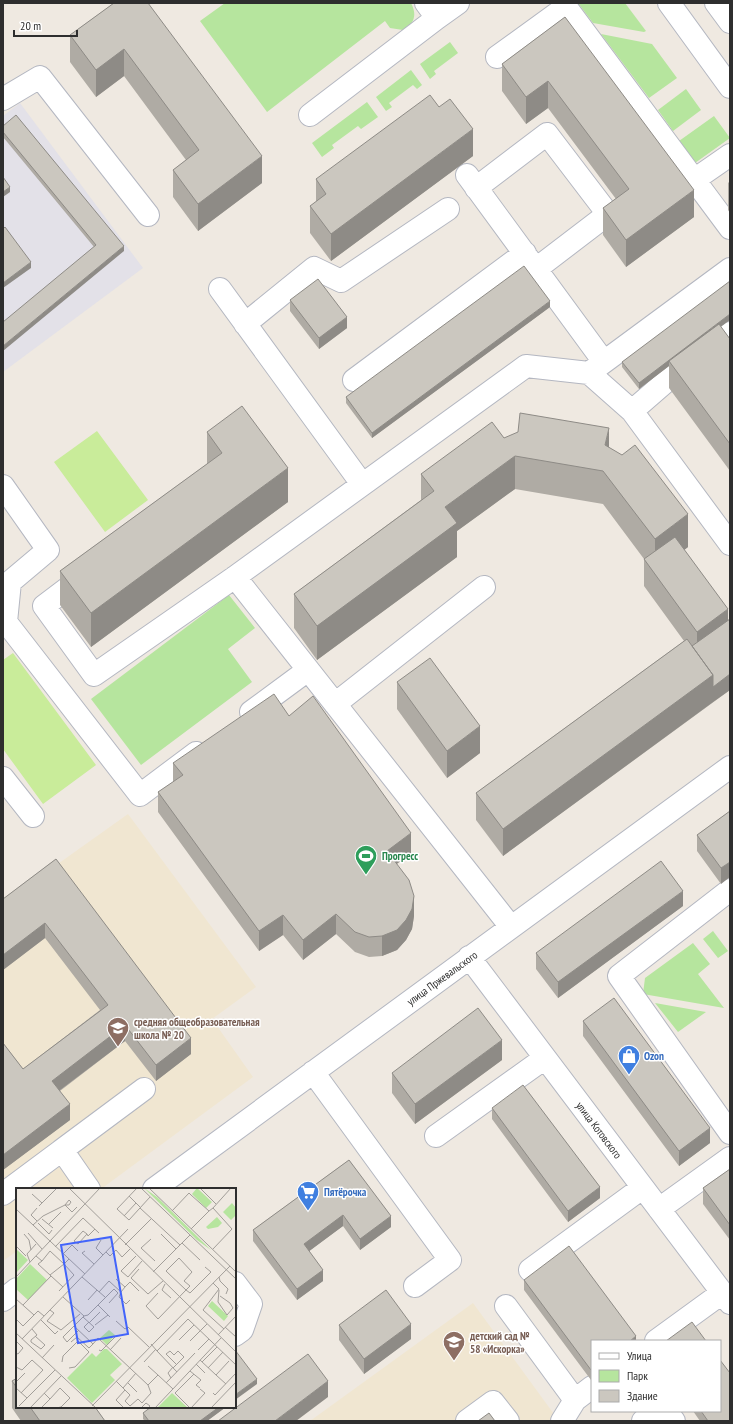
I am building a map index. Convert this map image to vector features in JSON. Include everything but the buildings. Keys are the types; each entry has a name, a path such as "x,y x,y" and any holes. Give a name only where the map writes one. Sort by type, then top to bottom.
{"street":[{"path":"310,115 432,11 458,3"},
{"path":"669,3 730,87"},
{"path":"716,3 730,22"},
{"path":"498,57 565,5 730,228"},
{"path":"3,99 40,77 148,216"},
{"path":"354,380 530,261 608,214 547,134 472,181 530,261 596,367 632,411 730,544"},
{"path":"694,180 730,155"},
{"path":"245,324 314,268 341,281 448,209"},
{"path":"99,564 44,606 94,675 235,577 526,366 596,367 730,269"},
{"path":"220,289 362,484"},
{"path":"632,411 670,378 730,333"},
{"path":"3,486 48,550 10,582 5,623 140,795 215,739"},
{"path":"235,577 511,927"},
{"path":"335,704 484,587"},
{"path":"233,726 308,670"},
{"name":"улица Пржевальского","path":"159,1188 313,1072 730,767"},
{"path":"3,778 33,816"},
{"path":"730,890 619,976 730,1133"},
{"name":"улица Котовского","path":"469,957 726,1298"},
{"path":"436,1136 545,1058"},
{"path":"313,1072 450,1260 415,1286"},
{"path":"3,1194 144,1089"},
{"path":"62,1150 88,1188"},
{"path":"659,1209 730,1158"},
{"path":"530,1270 642,1188"},
{"path":"236,1284 251,1304 242,1330 236,1334"},
{"path":"3,1300 16,1290"},
{"path":"658,1340 726,1298"},
{"path":"506,1306 575,1400"},
{"path":"562,1421 575,1400 591,1389"},
{"path":"467,1421 493,1402 508,1421"},
{"path":"643,1421 655,1412"},
{"path":"667,1412 674,1421"}],"shaded area":[{"path":"20,103 143,268 3,372 3,116"},
{"name":"средняя общеобразовательная школа № 20","path":"128,814 256,987 212,1019 253,1077 102,1188 16,1188 16,1252 3,1261 3,903"},
{"name":"детский сад № 58 «Искорка»","path":"473,1303 559,1421 310,1421"}],"green space":[{"path":"225,3 411,3 414,11 414,18 410,25 403,30 390,28 385,21 267,112 200,21"},
{"path":"578,3 625,3 646,31 644,32 593,23"},
{"path":"601,34 652,44 677,78 649,98"},
{"path":"450,42 458,53 434,71 436,74 430,79 420,64"},
{"path":"411,70 422,85 417,89 413,85 389,103 392,107 386,111 376,97"},
{"path":"686,89 701,110 673,131 658,110"},
{"path":"367,102 378,117 361,129 358,126 332,145 334,148 322,157 312,143"},
{"path":"714,116 730,138 695,163 679,141"},
{"path":"97,431 148,500 105,532 54,462"},
{"path":"229,595 255,628 228,649 252,682 141,765 91,699"},
{"path":"13,653 96,765 43,804 3,749 3,660"},
{"path":"713,931 728,951 718,958 703,939"},
{"path":"693,943 710,964 698,974 724,1008 643,994 645,978"},
{"path":"655,1003 706,1012 678,1032"}],"place":[{"name":"Прогресс","path":"366,876"},
{"name":"средняя общеобразовательная школа № 20","path":"118,1048"},
{"name":"Ozon","path":"629,1076"},
{"name":"Пятёрочка","path":"308,1212"},
{"name":"детский сад № 58 «Искорка»","path":"454,1362"}]}
